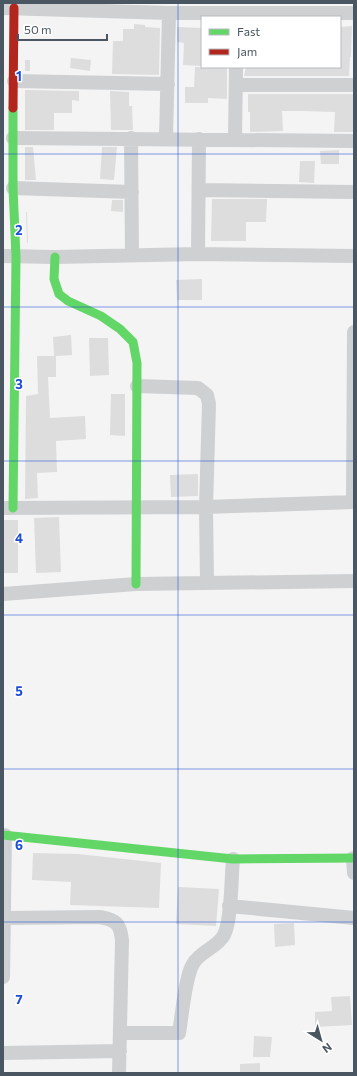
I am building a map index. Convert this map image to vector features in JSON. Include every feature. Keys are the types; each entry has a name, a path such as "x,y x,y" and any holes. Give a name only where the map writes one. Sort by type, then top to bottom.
{"street":[{"path":"354,13 236,15 178,9 9,8 14,81 13,188 9,256 8,508 206,507 354,502 354,332"},
{"path":"166,139 168,84 178,9"},
{"path":"235,139 236,68"},
{"path":"14,81 168,84"},
{"path":"236,85 354,85"},
{"path":"13,138 354,140"},
{"path":"131,138 132,255"},
{"path":"198,254 199,139"},
{"path":"13,188 132,192"},
{"path":"199,190 354,191 354,197"},
{"path":"9,256 55,257 198,254 354,256"},
{"path":"55,257 54,279 59,294 68,301 101,316 120,328 133,342 137,363 136,584"},
{"path":"137,386 198,388 207,395 209,404 206,507 207,583"},
{"path":"3,594 136,584 354,581"},
{"path":"3,977 4,835 232,859 354,858 354,873"},
{"path":"120,1033 180,1033 188,975 193,964 201,954 215,945 224,935 228,922 232,859"},
{"path":"229,906 354,918"},
{"path":"4,918 100,917 109,918 118,923 121,929 122,940 119,1073"},
{"path":"3,1053 120,1050"}],"building":[{"path":"134,24 145,25 145,27 160,28 159,75 112,74 113,41 123,41 123,29 134,29"},
{"path":"352,26 349,76 244,76 246,68 341,68 341,27"},
{"path":"177,27 201,28 201,66 183,65 184,43 177,42"},
{"path":"71,58 91,60 90,71 70,68"},
{"path":"25,60 30,60 30,71 25,71"},
{"path":"195,67 227,68 227,99 208,98 208,103 185,103 185,87 194,87"},
{"path":"25,90 79,91 79,101 72,100 72,113 54,113 54,130 25,130"},
{"path":"110,91 129,92 129,106 132,106 133,130 111,130"},
{"path":"248,94 354,94 353,132 334,132 335,112 282,111 283,131 250,132"},
{"path":"25,147 33,147 36,180 25,180"},
{"path":"102,147 117,147 114,180 100,179"},
{"path":"339,150 339,164 321,164 320,151"},
{"path":"300,161 315,161 314,183 299,182"},
{"path":"212,199 267,199 266,222 246,222 246,241 211,241"},
{"path":"112,200 123,200 123,212 111,211"},
{"path":"27,212 28,243 27,243"},
{"path":"202,279 202,300 177,300 176,280"},
{"path":"71,335 72,355 56,356 56,377 48,377 50,418 85,416 86,439 56,441 57,472 37,473 38,498 25,499 26,396 38,394 37,356 54,356 53,337"},
{"path":"89,338 108,338 109,375 90,376"},
{"path":"111,394 125,394 125,436 110,435"},
{"path":"198,474 198,496 171,497 170,475"},
{"path":"59,517 61,572 36,573 34,518"},
{"path":"3,520 18,520 18,573 3,573"},
{"path":"33,853 78,854 161,863 159,908 70,905 71,882 32,880"},
{"path":"178,887 219,889 216,926 176,924"},
{"path":"294,923 295,945 275,947 274,924"},
{"path":"350,996 352,1025 315,1027 315,1012 332,1011 331,997"},
{"path":"254,1036 272,1037 270,1057 253,1057"},
{"path":"260,1063 260,1073 240,1073 240,1064"}],"traffic: fast":[{"path":"13,108 13,188 16,257 13,508"},
{"path":"55,257 54,279 59,294 68,301 101,316 120,329 133,342 137,363 136,584"},
{"path":"3,835 233,859 354,858"}],"traffic: jam":[{"path":"13,108 14,8"}]}
